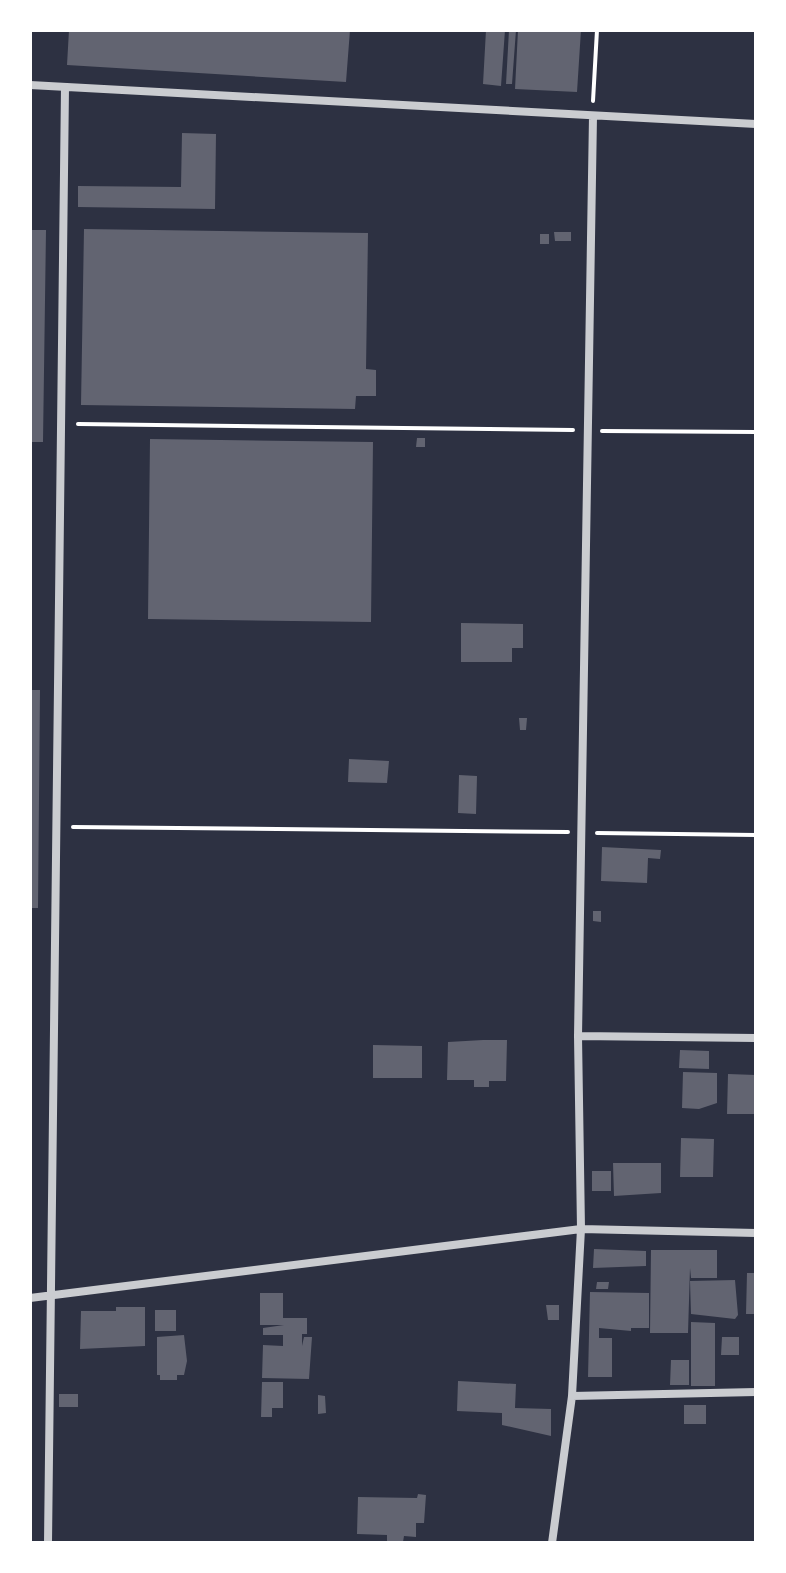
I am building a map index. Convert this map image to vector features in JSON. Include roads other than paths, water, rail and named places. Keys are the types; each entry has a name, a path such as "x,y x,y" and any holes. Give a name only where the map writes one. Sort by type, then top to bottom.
{"street":[{"path":"30,85 756,124"},
{"path":"48,1543 65,87"},
{"path":"552,1543 572,1396 581,1229 578,1036 585,430 593,116"},
{"path":"578,1036 756,1038"},
{"path":"30,1298 581,1229 756,1233"},
{"path":"572,1396 756,1392"}]}
